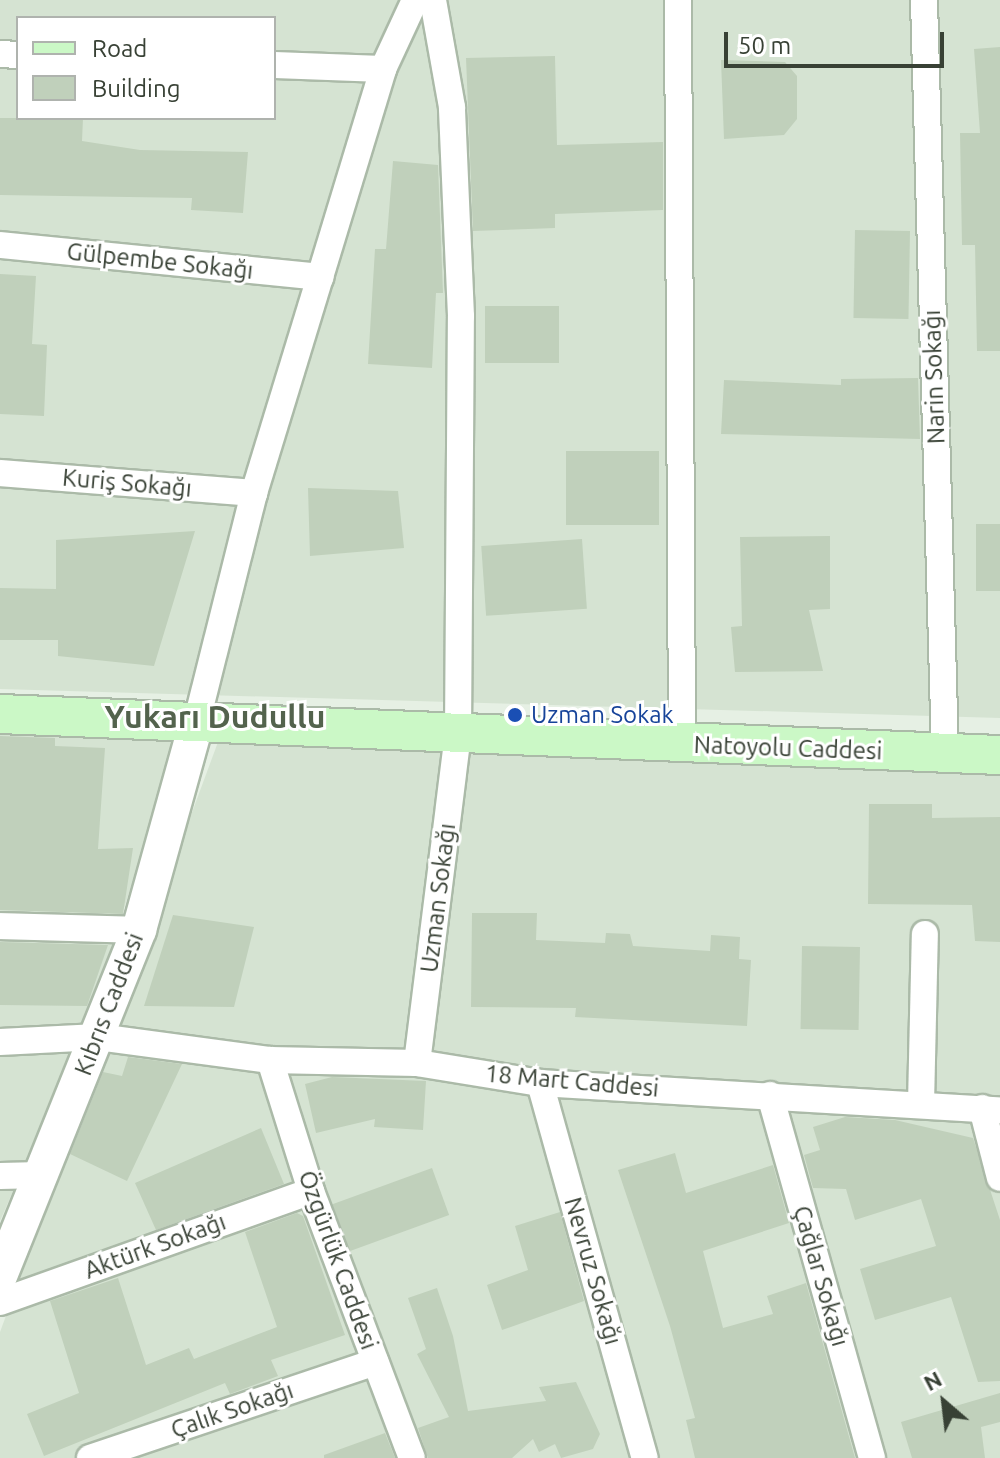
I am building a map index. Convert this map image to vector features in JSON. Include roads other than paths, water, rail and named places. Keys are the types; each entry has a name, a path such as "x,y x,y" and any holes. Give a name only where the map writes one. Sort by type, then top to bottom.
{"main road":[{"name":"Natoyolu Caddesi","path":"0,714 1000,755"}],"street":[{"path":"196,724 254,493 383,69 415,0"},
{"name":"Uzman Sokağı","path":"417,1063 458,734 461,316 452,107 433,0"},
{"path":"678,0 682,744"},
{"name":"Narin Sokağı","path":"924,0 945,754"},
{"path":"276,65 383,69"},
{"name":"Gülpembe Sokağı","path":"0,245 320,277"},
{"name":"Kuriş Sokağı","path":"0,473 254,493"},
{"name":"Kıbrıs Caddesi","path":"0,1276 139,930 196,724"},
{"path":"0,926 139,930"},
{"path":"921,1104 925,934"},
{"name":"18 Mart Caddesi","path":"0,1042 98,1037 270,1060 417,1063 540,1083 991,1109"},
{"name":"Özgürlük Caddesi","path":"270,1060 311,1191 412,1458"},
{"name":"Nevruz Sokağı","path":"540,1083 645,1458"},
{"name":"Çağlar Sokağı","path":"770,1095 872,1458"},
{"path":"991,1109 1000,1178"},
{"path":"0,1176 41,1175"},
{"name":"Aktürk Sokağı","path":"0,1302 311,1191"},
{"name":"Çalık Sokağı","path":"90,1458 375,1362"}],"place":[{"name":"Uzman Sokak","path":"515,715"}],"district":[{"name":"Yukarı Dudullu","path":"215,716"}]}
